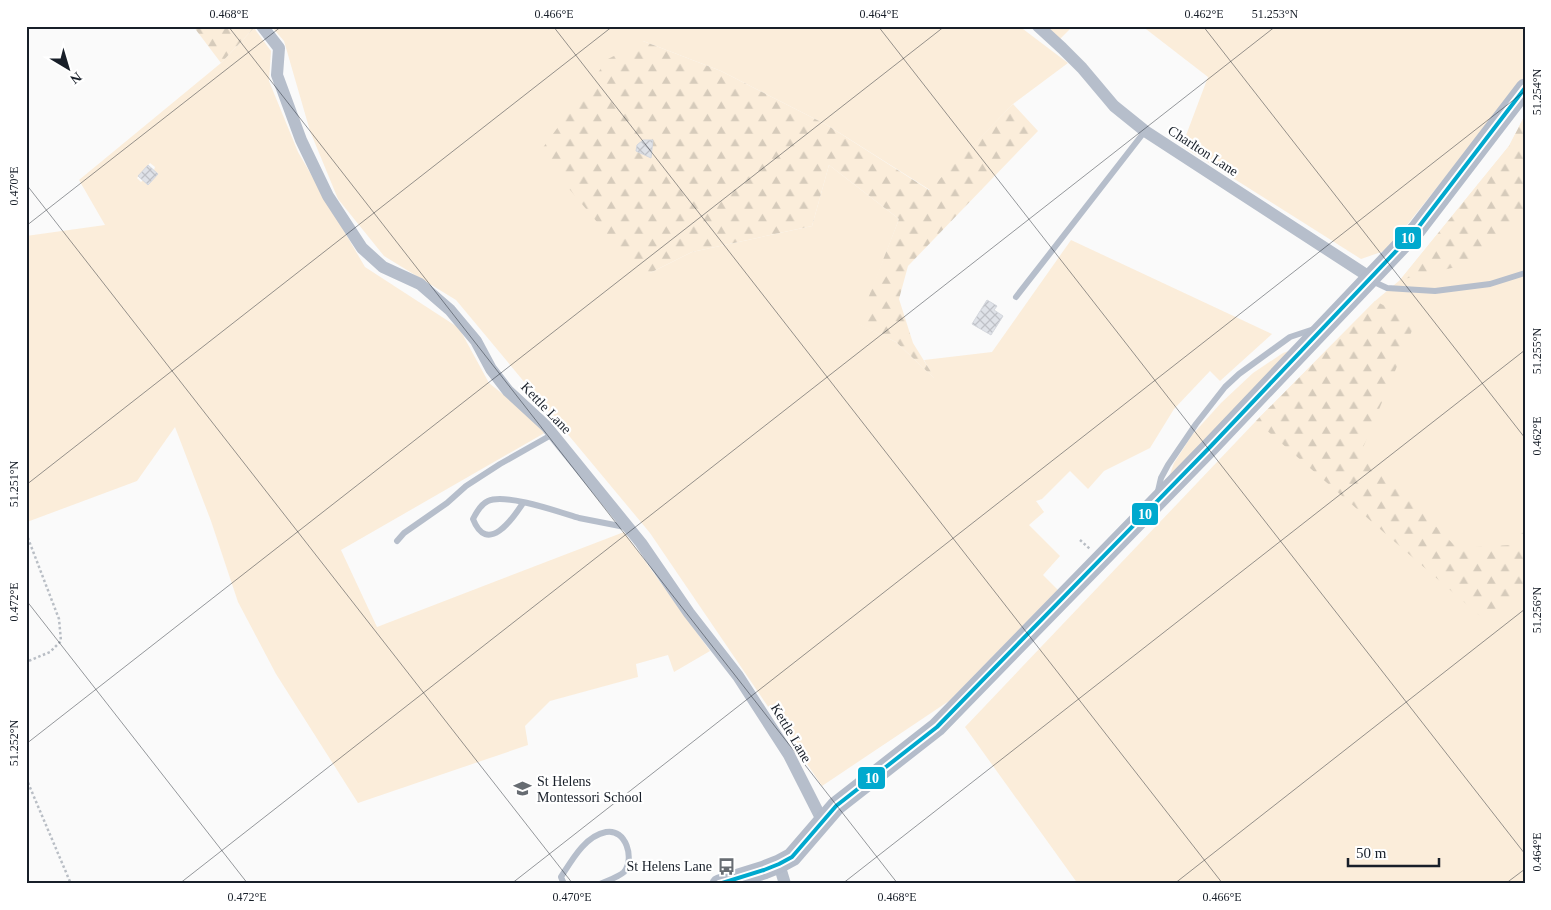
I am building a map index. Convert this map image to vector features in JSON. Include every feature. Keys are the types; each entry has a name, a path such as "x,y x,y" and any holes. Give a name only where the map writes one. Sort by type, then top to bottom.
{"main road":[{"path":"720,884 779,864 792,856 836,806 937,727 1371,279 1417,229 1525,88"}],"street":[{"name":"Kettle Lane","path":"262,26 279,48 277,75 301,140 328,196 362,248 383,267 420,284 450,310 476,341 491,369 508,391 546,426 641,543 689,614 738,676 789,755 822,820"},
{"name":"Charlton Lane","path":"1038,26 1075,61 1114,106 1145,131 1371,279"},
{"path":"779,864 785,884"}],"lane":[{"path":"1016,297 1145,131"},
{"path":"1371,279 1387,288 1435,291 1490,284 1525,273"},
{"path":"1157,502 1162,478 1168,465 1196,424 1225,387 1239,374 1290,337 1327,324"},
{"path":"397,541 466,486 552,434"},
{"path":"523,503 502,530 493,534 484,534 476,527 473,519 477,511 487,501 499,499 513,500 581,518 628,527"},
{"path":"564,884 561,877 582,846 594,837 606,832 613,832 625,842 629,861 623,873 600,884"}],"path":[{"path":"26,533 58,619 61,641 50,652 26,662"},
{"path":"26,778 70,884"}],"green space":[{"path":"193,26 253,26 254,28 221,63"},
{"path":"271,26 1019,26 1068,63 1013,104 930,190 827,125 721,71 643,41 650,273 692,252 812,226 829,165 899,219 859,324 896,342 934,378 924,360 992,352 1071,240 1272,334 1220,381 1210,371 1174,409 1150,448 1104,471 1088,489 1070,471 1042,499 1036,501 1044,512 1029,525 1060,556 1043,575 1058,590 949,701 822,786 650,533 456,300 384,256 338,199 310,131 284,41"},
{"path":"1042,26 1073,26 1059,40"},
{"path":"1142,26 1525,26 1525,77 1387,250 1361,259 1182,146 1208,77"},
{"path":"254,28 271,51 269,81 298,152 365,267 459,328 489,383 548,431 341,550 377,627 624,532 710,651 674,672 668,655 636,664 638,677 550,701 525,726 528,745 358,803 276,674 238,602 211,521 175,427 137,481 27,522 26,236 105,225 79,180 221,63","holes":["150,163 155,167 154,170 158,174 148,185 143,180 141,182 137,178"]},
{"path":"643,41 721,71 827,125 929,190 1013,104 1038,131 908,266 899,299 913,343 936,380 896,342 858,324 899,219 829,165 812,226 692,252 650,273 634,266 539,153 608,59"},
{"path":"1525,115 1525,884 1078,884 965,727 1256,421 1375,301 1400,280 1509,146"},
{"path":"1525,115 1525,216 1473,263 1400,280 1509,146"},
{"path":"1375,301 1416,321 1362,450 1457,548 1511,545 1525,530 1525,594 1488,623 1256,421"},
{"path":"1300,347 1168,480 1174,463 1192,435 1221,403 1253,373 1283,353"}],"building":[{"path":"643,140 653,140 651,158 636,151 637,145"},
{"path":"148,165 158,174 148,185 138,176"},
{"path":"987,300 997,306 994,310 1003,316 991,335 972,324"}],"transit line":[{"name":"10","path":"719,884 764,870 792,857 836,806 937,727 1211,446 1417,229 1525,88"}],"place":[{"name":"St Helens Montessori School","path":"523,789"},
{"name":"St Helens Lane","path":"726,866"}]}
